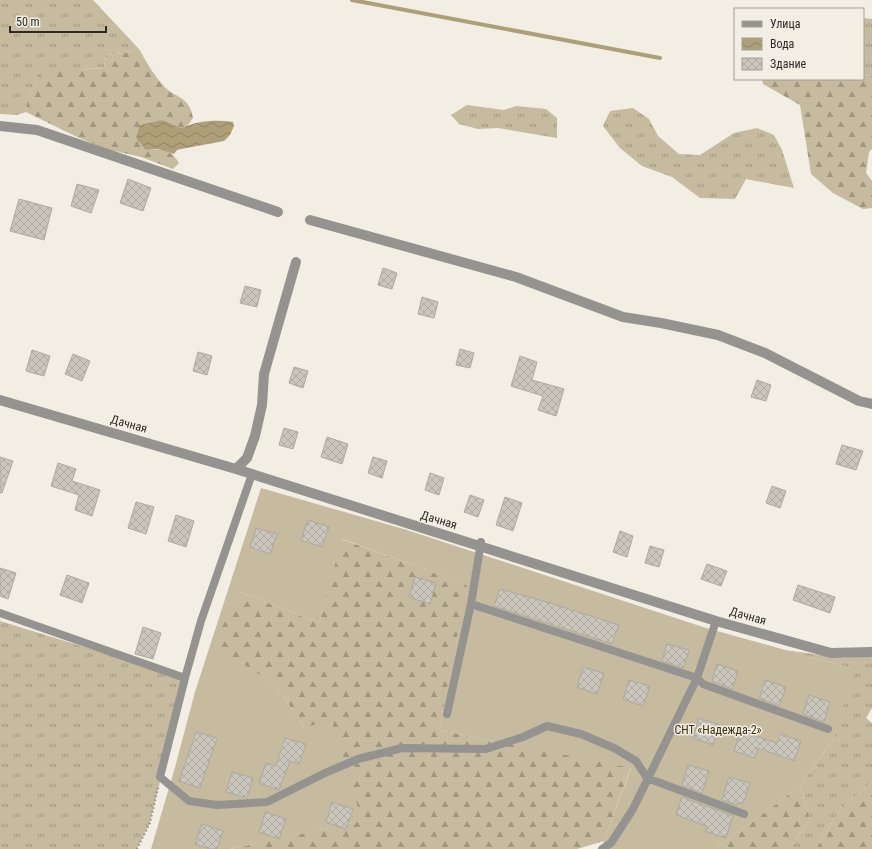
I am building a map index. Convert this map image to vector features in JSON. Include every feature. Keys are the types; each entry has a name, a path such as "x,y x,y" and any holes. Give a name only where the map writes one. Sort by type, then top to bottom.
{"street":[{"path":"0,126 37,130 278,212"},
{"path":"310,220 516,277 623,317 718,335 765,353 859,401 872,404"},
{"path":"236,470 247,458 256,436 262,406 264,374 296,262"},
{"name":"Дачная","path":"0,400 236,470 716,621"},
{"path":"252,474 366,504 716,621 772,638 831,653 872,652"}],"lane":[{"path":"252,474 201,621 160,777 190,801 217,804 267,802 325,773 358,759 402,748 486,748 523,737 547,726 581,734 614,748 636,761 647,778 744,814"},
{"path":"447,714 471,604 481,542"},
{"path":"471,604 697,678 703,684 828,729"},
{"path":"0,613 185,678"},
{"path":"602,849 610,846 633,808 697,678 716,621"}],"path":[{"path":"137,849 150,823 160,777"}],"green space":[{"path":"0,0 93,0 139,49 124,53 106,55 104,68 86,69 37,83 27,98 26,112 17,115 0,114"},
{"path":"864,18 872,19 872,76 864,75"},
{"path":"139,49 162,84 185,101 191,110 193,118 188,125 181,128 163,120 154,123 146,150 161,150 169,152 179,163 173,169 141,157 106,149 77,137 26,112 27,98 37,83 40,74 104,68 106,55 124,53"},
{"path":"864,75 872,76 872,149 869,152 866,173 872,181 872,208 863,209 833,193 811,174 800,105 763,84 762,80 864,80"},
{"path":"467,105 504,110 516,106 546,109 557,118 557,138 498,128 478,129 459,124 451,115"},
{"path":"633,108 649,119 658,136 679,154 700,155 734,133 757,128 774,135 782,150 794,188 746,179 735,199 700,198 672,177 642,166 620,148 603,126 610,111"},
{"name":"СНТ «Надежда-2»","path":"261,488 407,530 706,628 850,668 853,674 834,738 800,786 715,849 601,849 631,768 439,730 467,585 342,539 319,623 241,592 213,644 276,686 304,727 332,721 362,821 230,849 151,849 195,692"},
{"path":"341,539 468,585 439,730 631,767 604,841 577,849 230,849 361,821 304,727 276,686 212,644 241,592 319,623"},
{"path":"0,621 185,678 150,823 137,849 0,849"},
{"path":"785,650 844,658 872,655 872,708 866,718 872,723 872,782 841,808 816,849 789,849 810,819 800,786 834,738 850,668"},
{"path":"872,782 872,849 816,849 841,808"},
{"path":"800,786 810,819 789,849 715,849"}],"water":[{"path":"163,120 181,128 200,122 213,121 233,122 234,126 230,135 224,141 177,150 174,154 158,149 146,150 136,138 140,125"}],"building":[{"path":"128,179 151,188 143,211 120,203"},
{"path":"77,184 99,190 91,213 71,206"},
{"path":"19,199 52,208 44,240 10,231"},
{"path":"383,268 397,273 392,289 378,285"},
{"path":"245,286 261,290 257,307 240,303"},
{"path":"422,297 438,302 434,318 418,314"},
{"path":"460,349 474,353 470,368 456,365"},
{"path":"32,350 50,356 44,376 26,371"},
{"path":"198,352 212,356 207,375 193,371"},
{"path":"73,354 90,361 82,381 65,374"},
{"path":"520,356 537,362 532,380 564,389 556,416 538,410 543,396 511,386"},
{"path":"294,367 308,371 303,388 289,383"},
{"path":"757,380 771,385 766,401 751,397"},
{"path":"284,428 298,432 293,449 279,445"},
{"path":"327,437 348,444 342,464 321,457"},
{"path":"842,445 863,451 856,470 836,464"},
{"path":"0,457 13,461 2,493 0,493"},
{"path":"373,457 387,461 382,478 368,473"},
{"path":"58,463 76,469 72,481 100,490 92,516 75,510 79,495 51,486"},
{"path":"430,473 444,478 439,495 425,490"},
{"path":"772,486 786,491 780,508 766,503"},
{"path":"470,495 484,500 478,517 464,512"},
{"path":"505,497 522,503 513,531 496,525"},
{"path":"136,502 154,507 146,534 128,528"},
{"path":"176,515 194,521 186,547 168,541"},
{"path":"308,520 329,527 322,547 301,540"},
{"path":"256,528 277,534 270,554 250,547"},
{"path":"620,531 633,536 627,557 613,552"},
{"path":"650,546 664,550 659,567 645,563"},
{"path":"707,564 727,571 721,586 701,579"},
{"path":"0,568 16,573 8,599 0,596"},
{"path":"67,575 89,583 82,603 60,595"},
{"path":"415,577 436,583 430,604 409,597"},
{"path":"798,585 835,597 830,613 793,600"},
{"path":"500,589 619,625 612,644 494,606"},
{"path":"143,627 161,633 153,659 135,654"},
{"path":"667,644 689,650 683,668 662,661"},
{"path":"717,664 738,671 732,689 712,681"},
{"path":"583,667 604,673 597,694 577,687"},
{"path":"629,680 650,686 643,706 623,699"},
{"path":"765,680 786,687 779,706 759,698"},
{"path":"809,695 830,702 824,722 803,714"},
{"path":"699,718 720,725 713,745 693,738"},
{"path":"740,731 777,743 780,734 801,741 794,761 758,748 755,758 734,751"},
{"path":"196,732 217,738 200,788 179,781"},
{"path":"285,738 306,744 299,764 290,761 279,790 259,783 266,763 276,766"},
{"path":"688,765 709,771 702,793 682,785"},
{"path":"232,772 253,778 247,798 226,792"},
{"path":"729,777 750,783 743,804 738,802 737,805 722,800"},
{"path":"682,797 733,816 726,838 705,831 707,826 676,815"},
{"path":"332,802 353,809 346,829 326,822"},
{"path":"265,812 286,819 279,839 259,832"},
{"path":"202,824 223,831 217,849 210,849 195,844"}],"waterway":[{"path":"352,0 660,58"}]}
